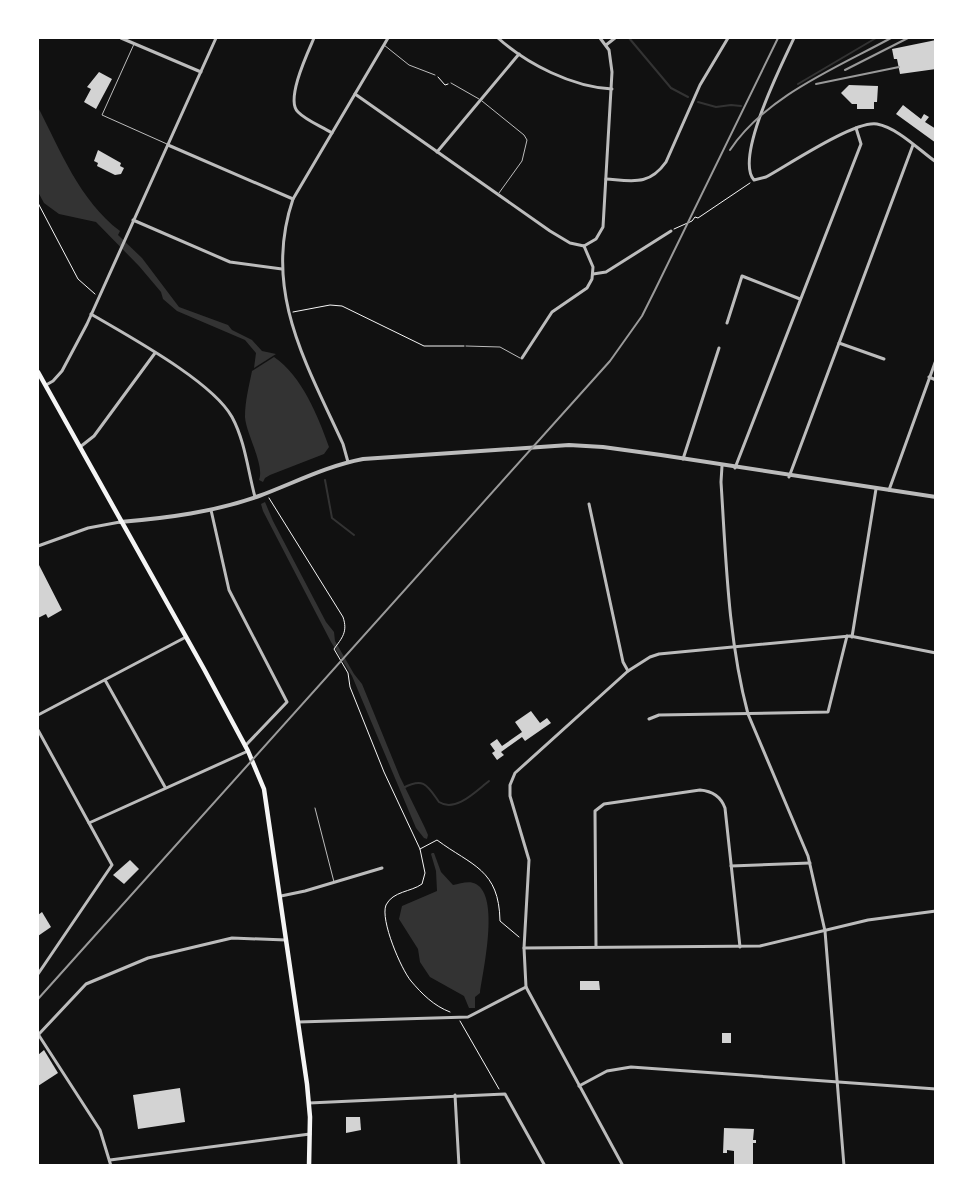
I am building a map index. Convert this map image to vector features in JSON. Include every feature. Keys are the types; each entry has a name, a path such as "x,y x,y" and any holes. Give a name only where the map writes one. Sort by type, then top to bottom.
{"main road":[{"path":"38,372 247,748 267,797 309,1103 309,1166"}],"street":[{"path":"121,38 200,72"},
{"path":"45,385 53,381 62,371 91,314 216,38"},
{"path":"314,38 301,69 293,99 294,106 299,113 332,133"},
{"path":"348,462 287,313 282,269 286,224 293,198 388,38"},
{"path":"498,38 519,54 558,75 602,88 612,89"},
{"path":"355,94 497,195 560,237 577,245 584,246 596,239 603,226 612,89 611,60 606,45 600,38"},
{"path":"606,45 615,38"},
{"path":"606,179 639,181 658,173 666,162 700,85 728,38"},
{"path":"794,38 770,89 757,126 749,166 754,180 766,177 856,128 871,124 886,127 936,162"},
{"path":"437,152 519,54"},
{"path":"735,468 861,144 856,128"},
{"path":"168,145 293,198"},
{"path":"789,476 913,145"},
{"path":"133,220 230,262 282,269"},
{"path":"593,274 606,272 671,231"},
{"path":"522,358 552,312 584,292 593,274 591,261 584,246"},
{"path":"728,323 742,276 800,299"},
{"path":"91,314 155,353 201,384 216,398 231,415 239,432 255,497"},
{"path":"839,343 884,359"},
{"path":"684,459 719,348"},
{"path":"80,447 94,436 155,353"},
{"path":"888,490 936,360"},
{"path":"929,377 936,380"},
{"path":"38,546 88,528 120,522 171,518 211,510 267,493 306,476 348,462 376,457 569,445 603,447 936,497"},
{"path":"722,466 721,488 734,647 748,714 810,863 825,931 844,1166"},
{"path":"852,637 876,489"},
{"path":"588,504 622,662 628,671"},
{"path":"89,823 247,748 287,702 229,590 211,510"},
{"path":"649,719 659,715 828,712 847,636"},
{"path":"623,1166 526,987 524,948 529,860 510,796 512,778 517,770 577,719 628,671 650,657 659,654 847,636 936,653"},
{"path":"38,715 186,637"},
{"path":"105,680 165,788"},
{"path":"38,730 112,865 38,974"},
{"path":"596,948 594,816 598,807 604,804 695,790 708,791 719,798 725,808 740,947"},
{"path":"732,866 810,863"},
{"path":"281,896 305,891 382,868"},
{"path":"524,948 764,946 868,920 936,911"},
{"path":"111,1166 100,1130 38,1033 86,984 148,958 232,938 286,940"},
{"path":"298,1022 474,1015 526,987"},
{"path":"579,1086 607,1071 631,1067 936,1089"},
{"path":"309,1103 503,1093 545,1166"},
{"path":"455,1095 459,1166"},
{"path":"110,1160 310,1134"}],"lane":[{"path":"134,43 102,115 168,145"},
{"path":"384,45 409,65 435,75"},
{"path":"451,83 481,100 524,135 527,140 522,161 497,195"},
{"path":"466,346 500,347 522,358"},
{"path":"315,808 334,882"}],"path":[{"path":"435,75 445,85 451,83"},
{"path":"671,231 682,227 684,223 692,222 695,217 698,218 747,187 754,180"},
{"path":"38,203 78,279 99,297"},
{"path":"287,313 330,305 342,306 424,346 466,346"},
{"path":"267,493 343,617 345,632 339,644 334,648 348,673 350,686 382,766 420,849 424,872 422,884 392,898 386,907 384,918 395,947 412,981 431,1001 458,1017 497,1087 503,1093"},
{"path":"420,849 437,840 478,866 496,892 500,921 516,935 525,938"}],"shaded area":[{"path":"38,107 82,190 93,205 120,231 118,235 142,258 179,307 228,325 232,330 252,340 262,351 276,354 254,368 256,353 245,340 177,311 163,299 161,292 139,266 96,222 59,214 44,203 38,192"},
{"path":"274,357 284,365 301,386 320,423 329,447 324,454 270,475 263,482 259,480 259,466 246,424 246,405 252,371"},
{"path":"265,502 326,622 334,632 335,641 362,684 400,777 428,835 427,839 416,828 352,676 331,642 263,511 261,504"},
{"path":"432,853 434,853 441,872 453,885 467,882 476,884 483,891 487,903 489,918 488,935 480,993 475,997 475,1008 469,1008 464,996 430,977 420,962 418,949 399,919 402,906 437,891 436,871"}],"building":[{"path":"936,40 936,69 900,74 897,59 894,59 892,49"},
{"path":"99,72 112,79 96,109 84,102 91,89 87,87"},
{"path":"849,85 878,86 877,102 874,102 874,109 857,109 857,104 852,104 841,93"},
{"path":"903,105 921,119 924,114 929,117 925,122 936,129 936,143 896,114"},
{"path":"98,150 121,163 120,166 124,168 121,174 115,175 97,166 98,163 94,161"},
{"path":"38,563 62,610 48,618 46,614 38,618"},
{"path":"531,711 540,723 547,718 551,723 525,741 522,737 501,752 504,755 497,760 492,753 495,751 490,744 497,739 502,746 522,732 515,722"},
{"path":"130,860 139,869 124,884 113,875"},
{"path":"42,912 51,927 38,936 38,915"},
{"path":"580,981 599,981 600,990 580,990"},
{"path":"722,1033 731,1033 731,1043 722,1043"},
{"path":"44,1050 58,1073 38,1086 38,1055"},
{"path":"180,1088 185,1122 138,1129 133,1095"},
{"path":"346,1117 360,1117 361,1130 346,1133"},
{"path":"724,1128 754,1129 753,1140 756,1140 756,1143 753,1143 753,1166 734,1166 734,1151 727,1150 727,1153 723,1153"}],"waterway":[{"path":"629,38 671,88 688,97"},
{"path":"798,84 876,38"},
{"path":"698,102 716,107 741,106"},
{"path":"325,480 332,518 354,535"},
{"path":"403,788 420,783 428,787 439,802 452,805 466,799 489,781"}],"railway":[{"path":"38,999 610,361 642,316 778,38"},
{"path":"730,150 745,131 782,99 825,72 891,38"},
{"path":"845,70 908,38"},
{"path":"816,84 899,67"}]}
